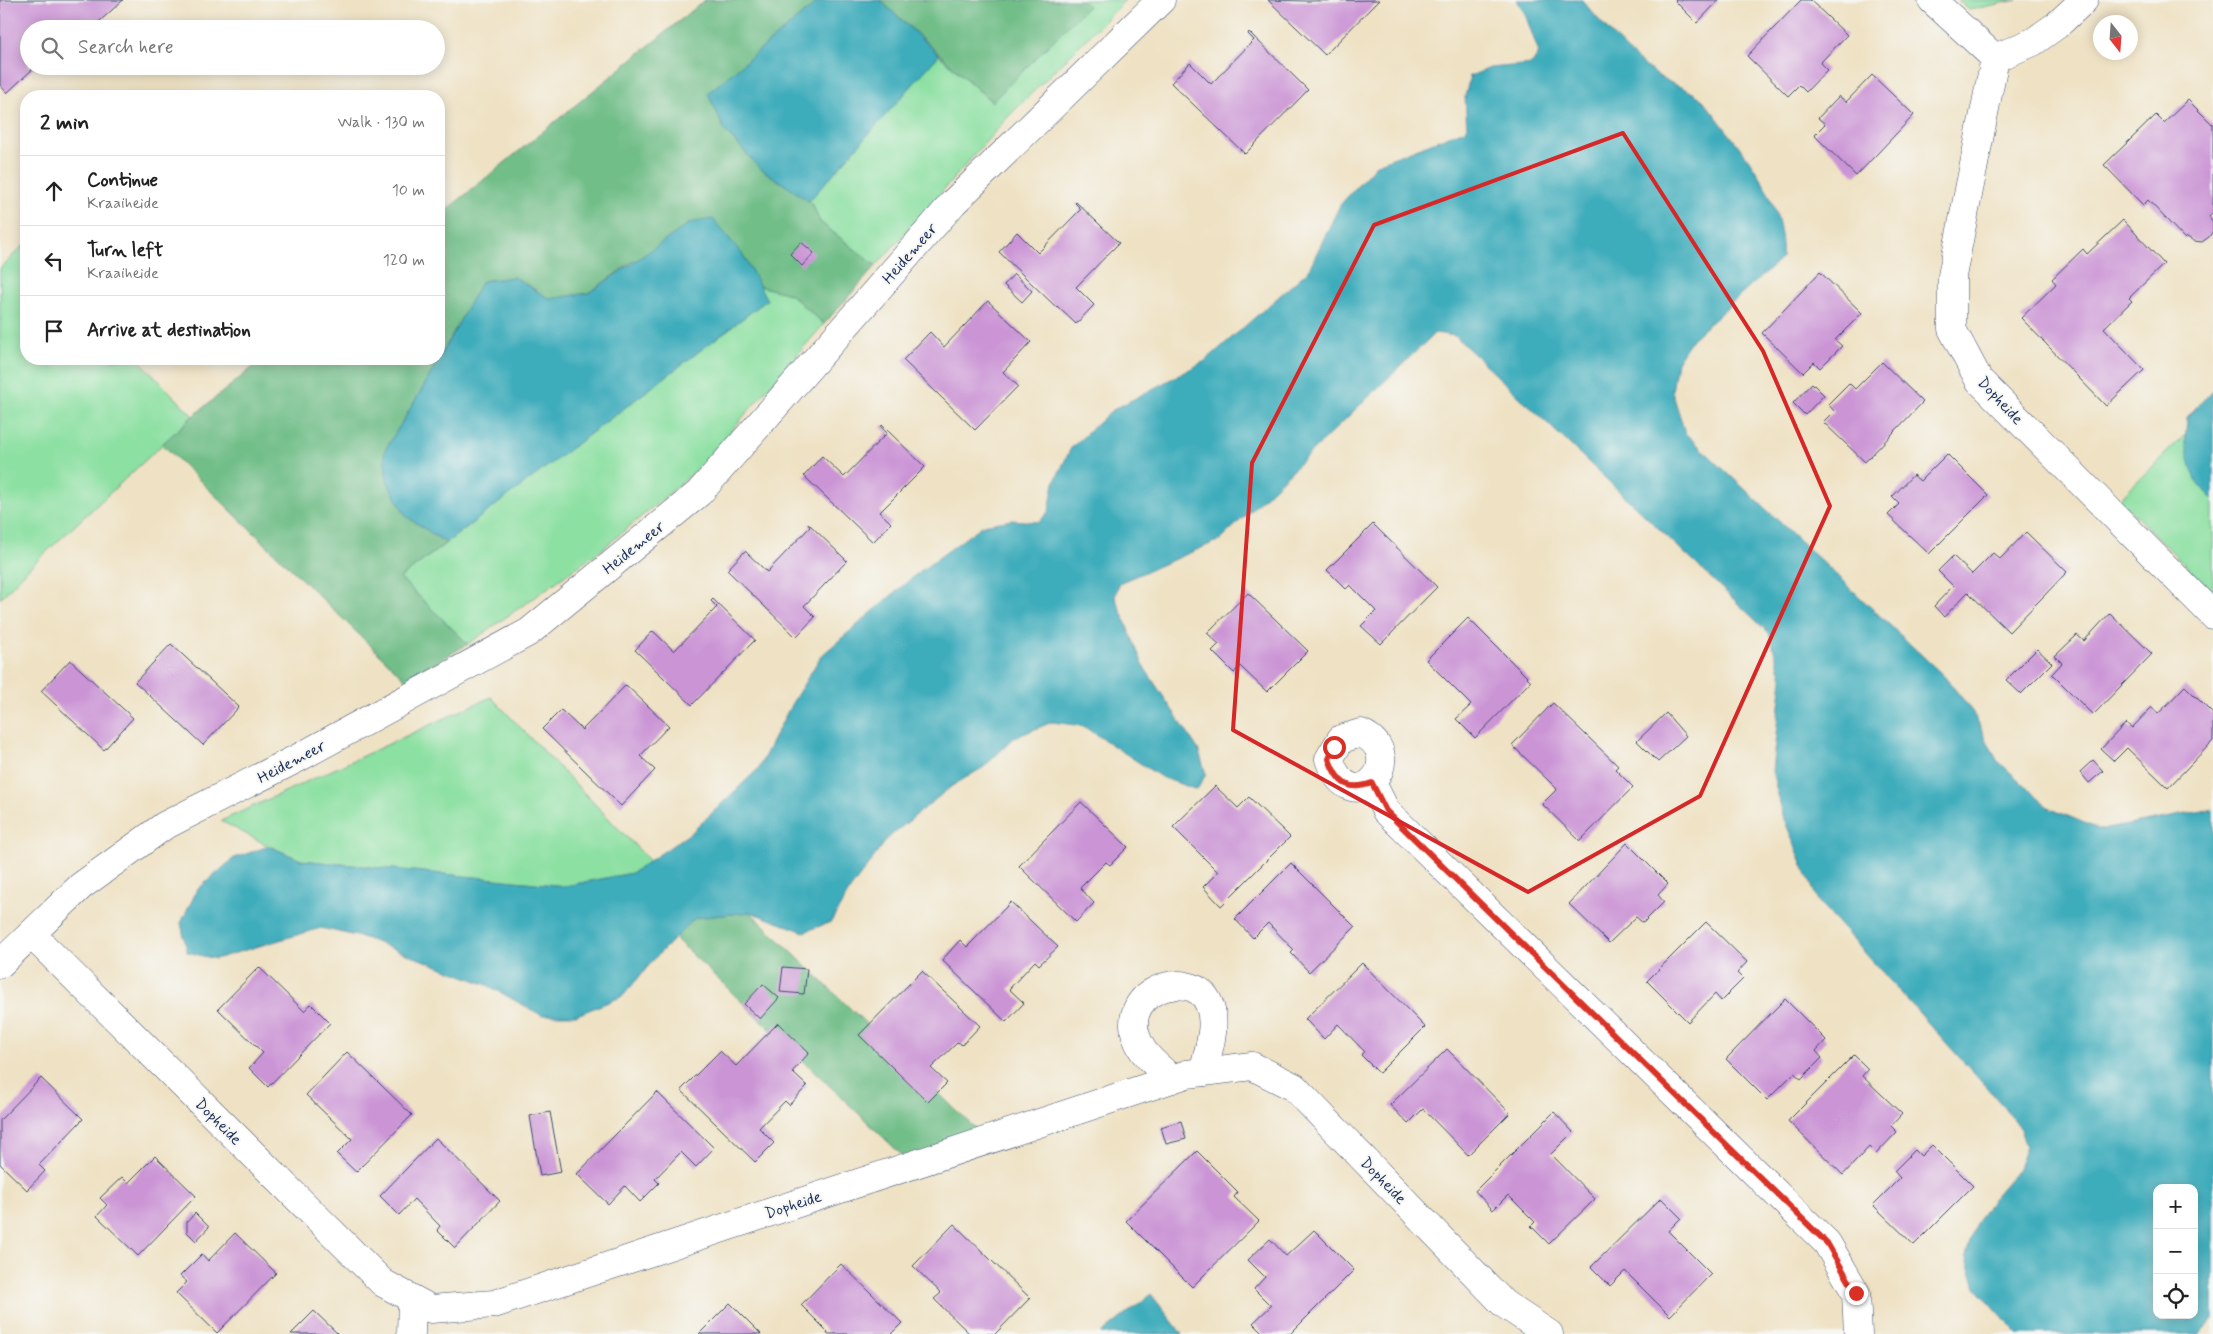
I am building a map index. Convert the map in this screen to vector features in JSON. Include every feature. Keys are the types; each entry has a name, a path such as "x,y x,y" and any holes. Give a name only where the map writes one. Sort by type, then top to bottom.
{"street":[{"name":"Heidemeer","path":"0,964 81,886 164,826 298,758 529,632 698,493 954,202 1162,0"},
{"path":"1932,0 1994,58 2033,42 2057,25 2084,0"},
{"name":"Dopheide","path":"1994,58 1952,276 1952,329 1979,380 2213,615"},
{"path":"1372,783 1386,811 1827,1243 1856,1293 1858,1334"},
{"name":"Dopheide","path":"31,934 383,1283 431,1309 494,1304 1172,1079 1203,1072 1252,1066 1294,1087 1504,1304 1550,1334"},
{"path":"1172,1079 1142,1050 1134,1029 1136,1009 1151,992 1174,984 1195,989 1209,1003 1213,1022 1203,1072"},
{"path":"411,1334 412,1299"}],"highlighted area":[{"path":"1623,133 1763,351 1830,506 1700,796 1528,892 1233,730 1252,463 1374,225"}],"green space":[{"path":"705,0 820,0 708,93 725,131 761,169 812,203 820,222 876,266 824,324 790,294 759,286 743,255 633,261 589,293 550,299 514,277 482,281 445,348 445,211"},
{"path":"880,0 1082,0 1088,6 992,102"},
{"path":"1082,0 1125,0 1008,117 876,266 820,222 809,201 939,55 992,102 1087,6"},
{"path":"1958,0 2017,0 1969,10"},
{"path":"20,249 20,365 144,365 193,416 29,568 0,599 0,268"},
{"path":"759,286 790,294 824,324 696,471 600,551 468,644 400,578 767,300"},
{"path":"256,365 436,365 384,452 406,516 446,543 400,578 468,644 406,680 162,444"},
{"path":"2185,435 2185,444 2194,477 2213,500 2213,593 2119,499"},
{"path":"491,697 650,861 632,873 565,886 301,860 221,821"},
{"path":"750,912 982,1135 907,1160 675,938 695,918"}],"water":[{"path":"820,0 880,0 939,55 809,201 761,169 725,131 708,93"},
{"path":"1517,0 1582,0 1636,59 1663,78 1694,93 1704,101 1758,174 1774,206 1782,240 1782,258 1692,339 1677,362 1672,391 1685,433 1944,676 1971,709 1997,760 2049,808 2101,830 2213,809 2213,1319 2199,1334 2018,1334 1976,1287 1966,1255 1975,1225 1992,1199 2017,1170 2026,1147 2020,1129 2005,1108 1818,901 1784,819 1772,771 1782,678 1769,633 1455,336 1435,333 1220,540 1119,583 1115,597 1144,667 1198,749 1206,774 1197,790 1161,777 1083,726 1052,722 1014,738 984,767 952,786 888,838 850,890 831,922 804,932 750,912 695,918 657,956 623,996 577,1015 541,1015 487,985 365,938 321,928 215,959 187,952 181,923 197,890 234,858 269,846 301,860 565,886 632,873 692,832 758,769 792,703 821,656 914,576 983,525 1011,520 1039,522 1049,511 1054,483 1071,448 1111,411 1205,361 1308,271 1340,205 1377,164 1467,129 1465,97 1470,76 1490,68 1532,64 1539,53 1525,14"},
{"path":"713,219 743,255 767,300 446,543 406,516 387,481 384,452 436,365 445,365 445,348 482,281 514,277 550,299 589,293 690,223"},
{"path":"2213,390 2213,500 2194,477 2185,444 2187,417"},
{"path":"1151,1294 1182,1334 1101,1334"}],"building":[{"path":"0,0 123,0 101,20 20,20 20,75 26,75 7,93 0,85"},
{"path":"1268,0 1307,1 1379,0 1325,55"},
{"path":"1676,0 1719,0 1697,23"},
{"path":"1801,0 1810,0 1847,35 1820,63 1827,70 1806,92 1799,85 1788,96 1747,56"},
{"path":"1249,32 1308,90 1245,154 1171,83 1190,63 1211,84 1254,40 1248,34"},
{"path":"1872,75 1914,115 1856,176 1814,135 1825,124 1818,118 1839,96 1846,102"},
{"path":"2188,100 2213,123 2213,212 2209,216 2213,222 2213,231 2202,242 2194,241 2187,237 2185,239 2148,200 2143,205 2104,165 2156,115 2164,123"},
{"path":"1076,202 1119,243 1076,287 1094,305 1076,324 999,252 1017,232 1038,253 1081,209"},
{"path":"2123,220 2164,264 2129,298 2132,301 2104,328 2144,370 2106,406 2021,318 2056,284 2052,279 2083,249 2087,254"},
{"path":"801,242 814,253 802,266 790,254"},
{"path":"1820,272 1862,313 1835,340 1842,346 1820,368 1814,362 1803,373 1762,333"},
{"path":"1014,274 1032,291 1022,302 1004,285"},
{"path":"988,301 1031,342 1003,372 1018,386 975,430 903,360 930,332 944,347"},
{"path":"1882,362 1923,402 1865,462 1823,422 1834,411 1828,404 1849,383 1855,389"},
{"path":"1812,383 1824,395 1805,415 1793,403"},
{"path":"882,425 925,467 880,512 891,523 873,542 804,476 822,456 844,477 887,433 881,427"},
{"path":"1947,454 1988,495 1929,554 1888,515 1899,504 1892,497 1913,475 1920,481"},
{"path":"808,523 847,561 804,606 815,617 796,637 727,570 745,551 767,572 810,527"},
{"path":"1373,524 1437,587 1381,644 1361,626 1376,611 1350,585 1346,589 1327,570"},
{"path":"2026,532 2067,572 2009,632 1968,592 1944,617 1934,606 1953,586 1938,571 1953,556 1972,574 1993,553 2000,559"},
{"path":"1248,593 1308,651 1267,692 1240,666 1234,673 1212,651 1219,644 1207,633"},
{"path":"713,599 755,640 692,705 635,650 653,631 674,651 717,607 711,601"},
{"path":"2110,613 2152,654 2093,715 2052,674 2062,663 2055,656 2077,635 2084,641"},
{"path":"1468,618 1531,681 1475,738 1456,719 1471,705 1426,660"},
{"path":"171,644 239,707 203,745 135,682"},
{"path":"2037,649 2052,663 2021,694 2006,680"},
{"path":"70,660 133,718 104,750 41,691"},
{"path":"626,685 669,726 640,756 655,770 621,806 542,729 561,710 582,730"},
{"path":"2185,686 2213,714 2213,741 2168,788 2127,748 2114,761 2101,749 2126,723 2132,728 2152,707 2158,714"},
{"path":"1553,703 1618,766 1615,769 1633,787 1580,841 1542,804 1557,789 1512,745"},
{"path":"1666,713 1686,736 1658,762 1637,741"},
{"path":"2093,760 2103,771 2089,783 2080,772"},
{"path":"1215,786 1238,808 1249,797 1290,837 1221,906 1203,887 1218,872 1173,827"},
{"path":"1081,802 1128,847 1110,865 1106,862 1080,888 1094,903 1076,922 1019,866"},
{"path":"1627,843 1668,884 1658,895 1664,902 1643,923 1636,917 1609,943 1569,904"},
{"path":"1291,863 1355,927 1309,972 1291,953 1294,950 1268,923 1253,938 1235,919"},
{"path":"1011,902 1058,947 1039,965 1035,961 1009,989 1024,1003 1006,1022 942,960 960,940 967,947"},
{"path":"1706,922 1747,962 1737,973 1743,979 1721,1001 1715,994 1688,1022 1647,981"},
{"path":"1362,963 1425,1027 1379,1073 1361,1055 1364,1051 1338,1024 1324,1039 1305,1019"},
{"path":"259,967 304,1011 311,1004 330,1023 268,1087 249,1068 263,1053 218,1009"},
{"path":"783,967 807,969 804,994 780,992"},
{"path":"922,971 980,1026 962,1045 958,1042 931,1068 947,1083 928,1102 859,1035"},
{"path":"763,984 779,998 760,1019 744,1004"},
{"path":"1785,999 1826,1040 1816,1051 1822,1058 1801,1079 1794,1073 1767,1100 1726,1059"},
{"path":"778,1023 809,1053 792,1072 807,1086 789,1105 785,1101 759,1128 774,1143 755,1162 681,1090 720,1051 736,1066"},
{"path":"1447,1049 1510,1113 1468,1155 1423,1109 1408,1124 1390,1105"},
{"path":"347,1052 412,1115 356,1172 337,1154 352,1139 306,1095"},
{"path":"1854,1055 1868,1069 1862,1076 1902,1114 1891,1126 1897,1132 1876,1154 1869,1147 1843,1175 1788,1121"},
{"path":"41,1078 83,1119 39,1165 45,1171 27,1190 0,1164 0,1120"},
{"path":"657,1092 714,1148 696,1167 681,1152 655,1179 659,1183 640,1202 625,1186 608,1204 577,1174"},
{"path":"550,1112 561,1172 540,1176 530,1116"},
{"path":"1554,1112 1573,1132 1551,1154 1595,1199 1549,1244 1531,1226 1535,1222 1508,1195 1493,1210 1475,1191"},
{"path":"1181,1121 1186,1139 1166,1144 1161,1127"},
{"path":"436,1138 500,1201 455,1248 437,1230 440,1226 414,1199 399,1215 380,1196"},
{"path":"1932,1145 1973,1186 1914,1245 1873,1205 1900,1178 1894,1171 1915,1150 1921,1156"},
{"path":"1197,1151 1238,1192 1234,1197 1259,1221 1192,1287 1126,1221"},
{"path":"155,1156 196,1196 138,1256 97,1216 107,1205 100,1198 122,1177 128,1183"},
{"path":"1661,1198 1681,1218 1668,1231 1711,1274 1670,1316 1625,1271 1610,1286 1591,1267"},
{"path":"195,1213 209,1227 196,1241 187,1232 187,1222"},
{"path":"954,1224 1030,1298 995,1334 970,1334 934,1299 941,1293 913,1266"},
{"path":"1314,1230 1354,1270 1290,1334 1264,1334 1253,1323 1271,1306 1254,1289 1265,1277 1248,1260 1270,1239 1286,1256"},
{"path":"235,1233 276,1273 217,1333 176,1293 187,1282 180,1276 202,1254 208,1261"},
{"path":"841,1264 902,1323 891,1334 827,1334 828,1332 801,1305"},
{"path":"730,1303 761,1334 699,1334"},
{"path":"314,1311 338,1334 291,1334"}],"route":[{"path":"1334,747 1329,759 1335,776 1346,784 1358,788 1372,783 1386,811 1827,1243 1856,1293"}]}
